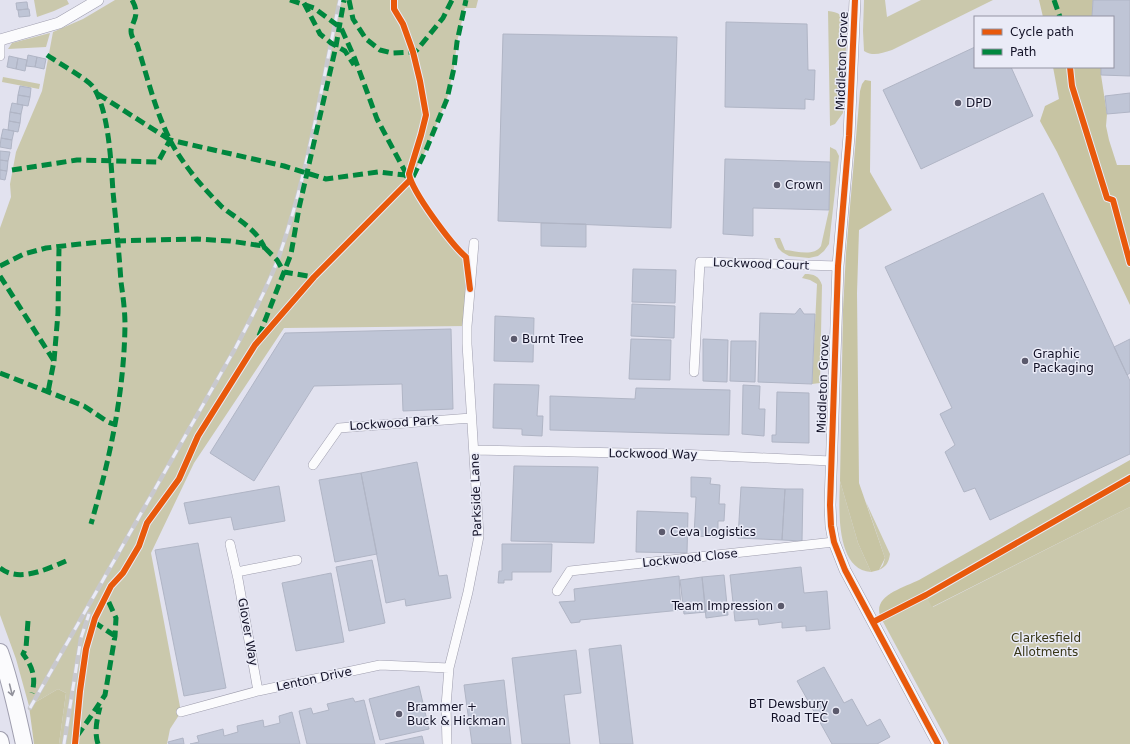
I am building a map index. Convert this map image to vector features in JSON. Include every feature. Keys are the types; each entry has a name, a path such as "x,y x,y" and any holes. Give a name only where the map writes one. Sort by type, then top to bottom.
{"highway":[{"path":"0,652 7,672 24,744"}],"street":[{"path":"0,56 0,40 58,23 98,0"},
{"name":"Middleton Grove","path":"855,0 850,136 838,266 831,461 831,526 834,542 848,576 938,744"},
{"name":"Parkside Lane","path":"447,744 446,706 449,668 468,592 479,536 471,418 467,326 474,243"},
{"name":"Lockwood Court","path":"694,372 700,262 838,266"},
{"name":"Lockwood Park","path":"313,465 339,428 471,418"},
{"name":"Lockwood Way","path":"474,450 679,454 831,461"},
{"name":"Lockwood Close","path":"557,591 570,571 834,542"},
{"name":"Glover Way","path":"230,544 237,572 258,691"},
{"path":"237,572 297,560"},
{"name":"Lenton Drive","path":"181,712 258,691 380,665 449,668"}],"green space":[{"path":"34,0 67,0 69,4 37,17"},
{"path":"115,0 478,0 476,8 465,8 457,42 454,68 447,99 426,150 410,180 442,231 466,257 470,289 467,326 284,328 194,463 151,553 181,712 170,729 167,744 59,744 66,693 58,689 29,706 16,659 0,615 0,228 11,197 10,184 16,152 42,91 53,32 83,19"},
{"path":"864,0 885,0 887,17 921,0 993,0 892,50 871,54 864,51"},
{"path":"828,11 835,12 840,15 847,25 843,113 835,124 830,126"},
{"path":"50,33 46,47 8,49 12,43"},
{"path":"3,77 40,84 39,89 2,82"},
{"path":"830,147 836,150 839,156 829,244 818,256 809,258 789,256 778,248 774,238 780,238 785,250 809,252 818,249 821,246 829,210"},
{"path":"805,274 816,276 822,285 820,383 812,384 817,284 802,278"},
{"path":"840,481 858,543 871,572 859,569 851,560 845,549 840,520"},
{"path":"866,502 890,554 887,564 879,570 883,565 885,558"},
{"name":"Clarkesfield Allotments","path":"1130,507 1130,744 949,744 881,618 926,595 933,607"}],"shaded area":[{"path":"1039,0 1093,0 1092,16 1043,16"},
{"path":"1053,68 1101,68 1107,114 1106,126 1109,140 1117,165 1130,165 1130,305 1057,152 1040,121 1045,106 1059,99"},
{"path":"865,80 871,81 870,172 892,210 859,230 857,293 859,483 885,558 879,570 871,572 858,543 840,481 843,310 846,253 860,91"},
{"path":"1130,460 1130,507 932,607 926,596 881,618 879,610 880,604 884,598 890,594 919,580"},
{"path":"58,689 66,693 59,744 34,744 29,706"}],"building":[{"path":"1093,0 1130,0 1130,76 1101,75 1101,68 1114,68 1114,16 1092,16"},
{"path":"27,2 28,9 17,10 16,3"},
{"path":"29,9 30,16 19,17 18,10"},
{"path":"726,22 807,24 808,70 815,70 814,100 805,99 805,109 725,107"},
{"path":"503,34 677,37 671,228 498,221"},
{"name":"DPD","path":"974,47 974,68 1011,68 1033,116 921,169 883,90"},
{"path":"28,55 37,57 35,67 26,66"},
{"path":"9,56 18,58 16,69 7,67"},
{"path":"37,57 46,59 44,69 35,67"},
{"path":"18,58 27,60 25,71 16,69"},
{"path":"20,86 31,88 30,97 18,95"},
{"path":"1130,93 1130,112 1107,114 1105,96"},
{"path":"18,95 30,97 28,106 17,104"},
{"path":"12,103 23,105 21,114 10,112"},
{"path":"10,112 21,114 20,123 9,121"},
{"path":"9,121 20,123 18,132 8,130"},
{"path":"3,129 14,131 12,140 1,138"},
{"path":"1,138 12,140 11,149 0,147"},
{"path":"0,151 10,152 8,161 0,160"},
{"name":"Crown","path":"725,159 830,162 829,210 753,208 753,236 723,234"},
{"path":"0,160 8,161 7,171 0,170"},
{"path":"0,170 7,171 5,180 0,179"},
{"name":"Graphic Packaging","path":"1043,193 1130,381 1130,454 990,520 975,488 964,492 945,452 955,445 940,414 952,408 885,267"},
{"path":"541,223 586,224 586,247 541,246"},
{"path":"633,269 676,270 675,303 632,302"},
{"path":"632,304 675,306 674,338 631,336"},
{"path":"800,308 804,314 815,314 812,384 758,382 760,313 795,314"},
{"name":"Burnt Tree","path":"495,316 534,318 533,362 494,361"},
{"path":"451,329 453,409 403,411 402,384 314,386 254,481 210,453 285,333"},
{"path":"631,339 671,340 670,380 629,379"},
{"path":"703,339 728,340 727,382 703,381"},
{"path":"1130,339 1130,373 1127,375 1114,347"},
{"path":"731,341 756,341 755,382 730,381"},
{"path":"494,384 539,385 537,416 543,416 542,436 522,435 522,429 493,428"},
{"path":"743,385 760,386 759,409 765,409 764,436 742,434"},
{"path":"636,388 730,390 729,435 550,430 550,396 635,399"},
{"path":"777,392 809,393 809,443 772,442 772,435 776,435"},
{"path":"417,462 439,576 447,575 451,598 406,606 405,599 386,603 361,473"},
{"path":"514,466 598,467 594,543 511,541"},
{"path":"361,473 377,554 335,562 319,480"},
{"path":"691,477 711,478 710,484 720,485 719,504 725,504 724,521 718,521 718,537 694,536 696,497 691,497"},
{"path":"279,486 285,521 234,530 231,517 189,524 184,503"},
{"path":"741,487 785,489 782,540 738,538"},
{"path":"785,489 803,489 802,541 782,540"},
{"name":"Ceva Logistics","path":"637,511 688,513 687,553 636,552"},
{"path":"198,543 226,688 184,696 155,550"},
{"path":"502,544 552,544 551,572 512,572 512,580 504,580 504,583 498,583 499,571 502,571"},
{"path":"372,560 385,623 349,631 336,567"},
{"name":"Team Impression","path":"801,567 804,593 827,591 830,629 806,631 806,626 782,628 782,622 759,625 758,619 735,621 730,575"},
{"path":"331,573 344,642 296,651 282,583"},
{"path":"724,575 728,615 706,618 702,577"},
{"path":"679,576 681,610 580,620 580,622 571,623 559,602 575,601 574,589"},
{"path":"702,577 706,612 684,614 680,580"},
{"path":"621,645 633,744 600,744 589,649"},
{"path":"576,650 581,693 564,695 570,744 522,744 512,658"},
{"name":"BT Dewsbury Road TEC","path":"824,667 844,703 852,699 867,726 880,719 890,737 877,744 832,744 797,681"},
{"path":"504,680 511,744 472,744 464,685"},
{"name":"Brammer + Buck & Hickman","path":"419,686 429,729 380,740 369,699"},
{"path":"353,698 355,702 364,700 375,744 307,744 299,711 311,708 313,714 329,710 327,704"},
{"path":"292,712 300,744 190,744 199,742 197,736 223,729 224,736 238,732 237,726 263,720 264,727 280,723 279,716"},
{"path":"422,736 424,744 385,744"},
{"path":"183,738 184,744 169,744 168,742"}],"railway":[{"path":"30,708 236,347 269,281 278,259 298,196 340,0"},
{"path":"64,744 81,638 89,614"}],"marked path":[{"path":"132,0 136,12 136,17 131,28 132,36 137,44 160,117 173,145 197,180 222,207 257,236 265,249"},
{"path":"290,0 314,8 342,30 355,59 377,119 408,177"},
{"path":"259,336 291,254 299,208 336,46 344,0"},
{"path":"349,0 353,19 366,39 380,50 392,53 413,52 417,50 443,18 452,0"},
{"path":"413,177 447,99 466,0"},
{"path":"1054,0 1060,16"},
{"path":"304,3 320,34 331,43 345,51 354,65"},
{"path":"47,55 80,76 94,88 103,111 110,153 125,314 124,351 115,426 91,524"},
{"path":"98,94 170,140"},
{"path":"12,170 77,160 158,162 170,140 284,166 326,179 378,172 405,175 410,180"},
{"path":"0,266 24,254 46,248 113,241 197,239 230,241 263,246 277,260 284,272 314,277"},
{"path":"54,361 58,313 59,247"},
{"path":"0,276 54,361 48,392"},
{"path":"0,373 84,406 108,422 116,425"},
{"path":"0,568 8,572 24,574 42,571 66,561"},
{"path":"77,736 105,695 115,636 116,618 106,596"},
{"path":"28,621 26,648 23,654 29,663 34,677 32,693"},
{"path":"94,622 115,636"},
{"path":"98,744 96,730 100,707"}],"cycle path":[{"path":"394,0 394,9 403,24 413,52 426,115 409,174 417,193 433,218 466,257 470,289"},
{"path":"855,0 849,136 838,266 830,505 831,526 834,542 845,570 938,744"},
{"path":"1070,68 1072,86 1107,198 1113,200 1130,263"},
{"path":"75,744 86,649 95,618 111,586 123,573 139,546 147,523 179,479 198,436 255,345 314,277 410,180"},
{"path":"873,622 926,595 1130,478"}],"place":[{"name":"DPD","path":"958,103"},
{"name":"Crown","path":"777,185"},
{"name":"Burnt Tree","path":"514,339"},
{"name":"Graphic Packaging","path":"1025,361"},
{"name":"Ceva Logistics","path":"662,532"},
{"name":"Team Impression","path":"781,606"},
{"name":"BT Dewsbury Road TEC","path":"836,711"},
{"name":"Brammer + Buck & Hickman","path":"399,714"}]}
